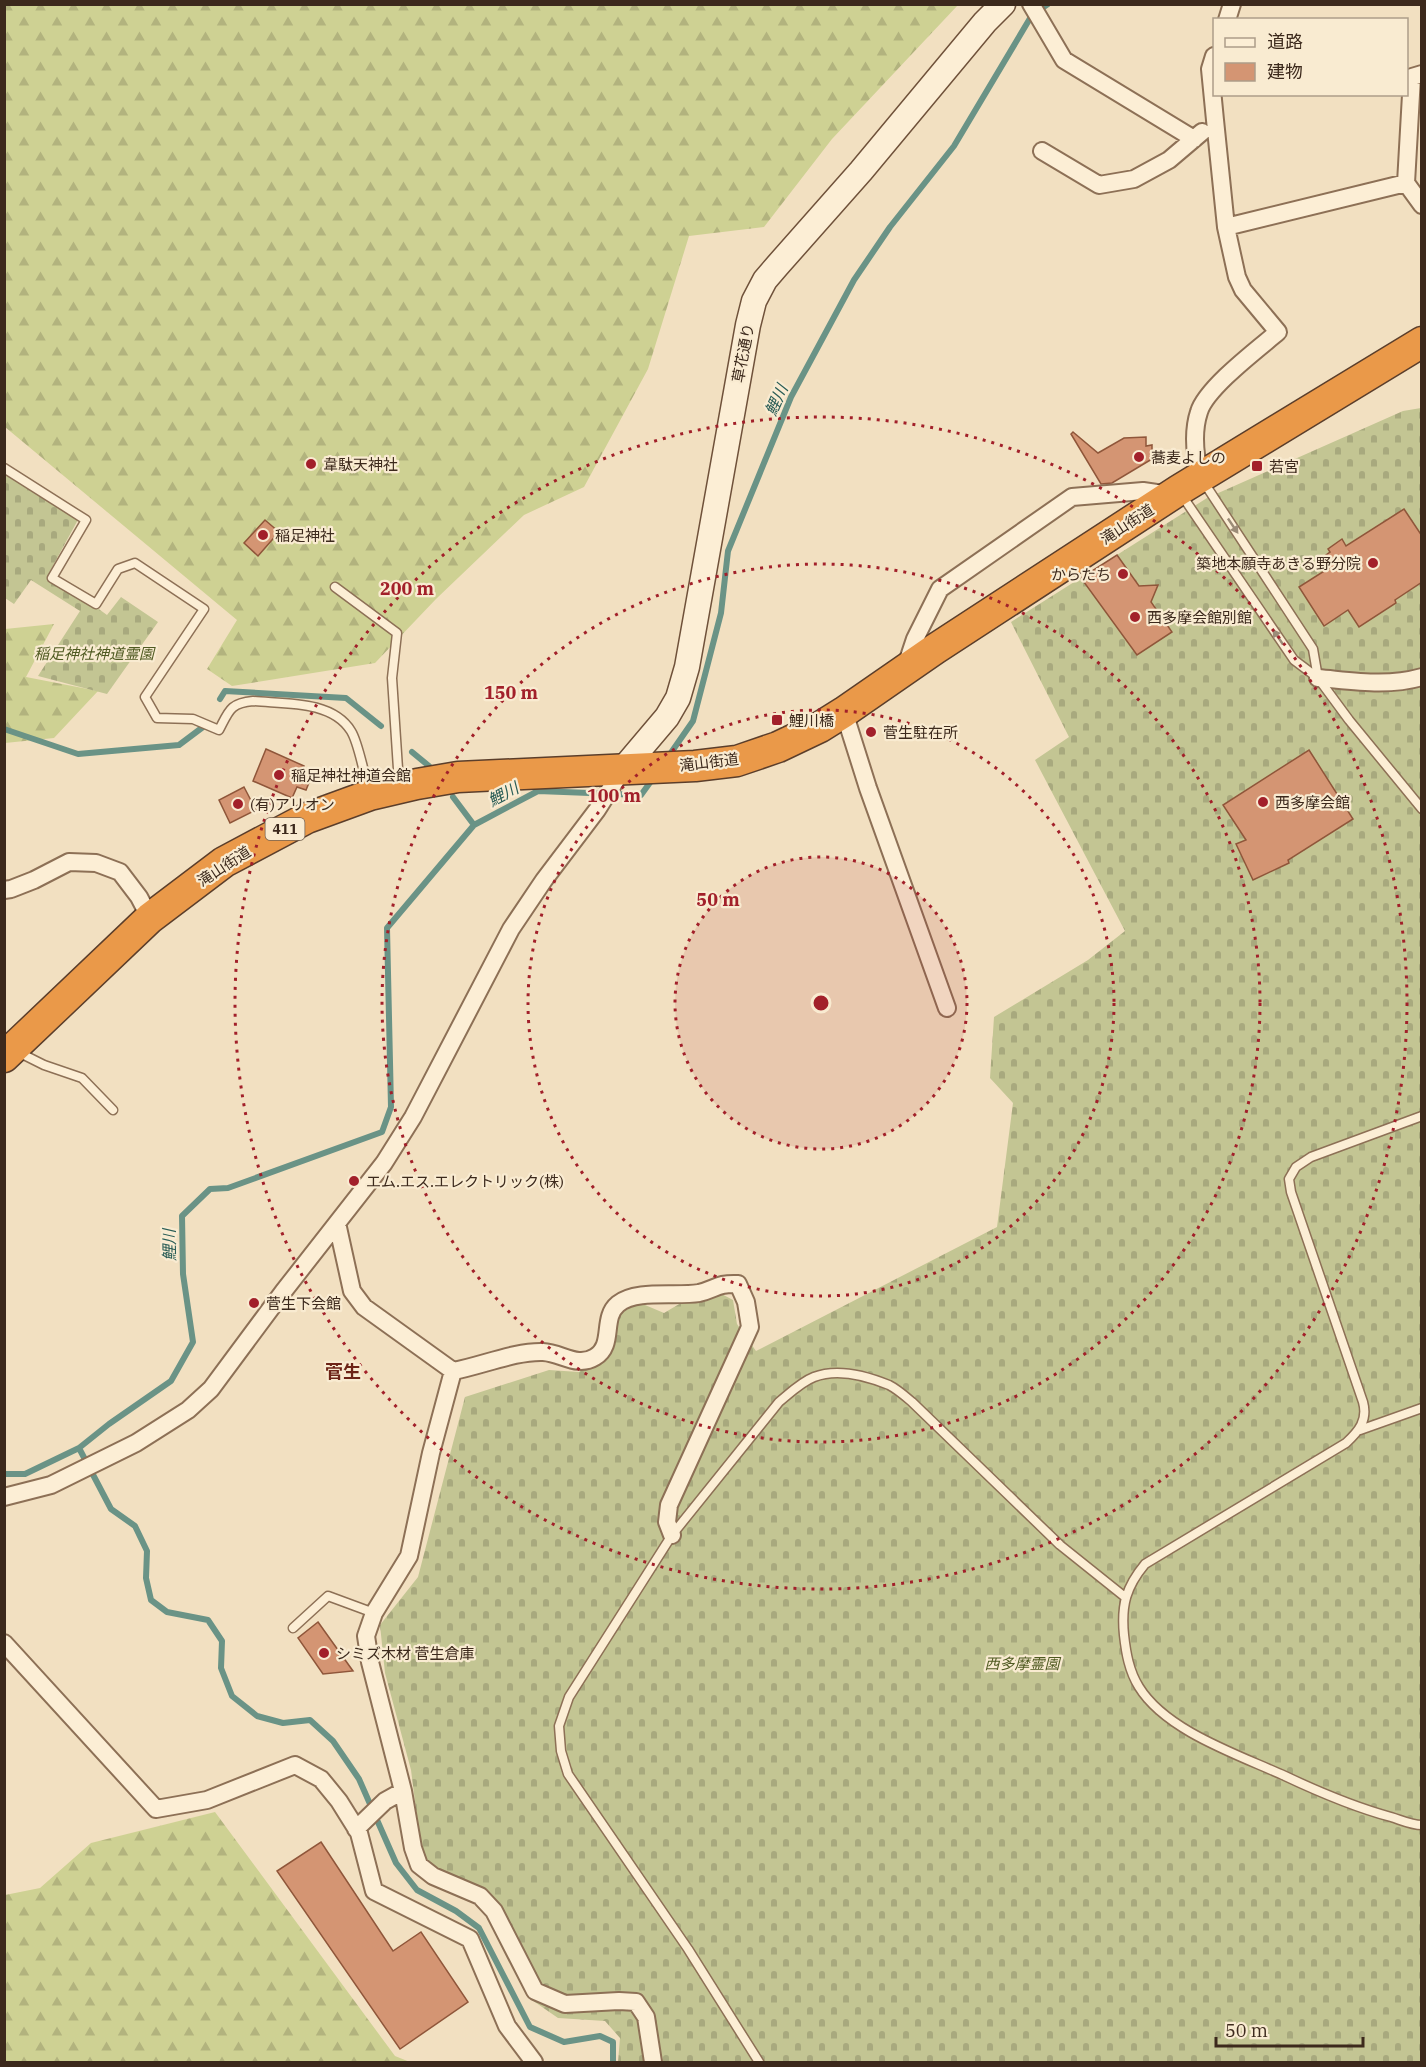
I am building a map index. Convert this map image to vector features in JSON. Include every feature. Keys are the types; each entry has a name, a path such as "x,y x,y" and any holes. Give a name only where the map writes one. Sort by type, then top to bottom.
{"highway":[{"name":"滝山街道","path":"8,1053 150,918 224,862 307,818 370,795 458,777 625,774 737,761 778,747 820,727 844,712 1184,488 1422,342"}],"street":[{"name":"草花通り","path":"625,774 667,717 678,698 687,667 742,355 754,301 765,280 861,171 985,22 1003,4"},
{"path":"1031,4 1064,60 1194,138"},
{"path":"905,670 915,639 940,589 1072,498 1184,488 1194,451 1199,411 1213,389 1278,332 1243,290 1237,277 1226,227 1210,69 1213,61"},
{"path":"1422,74 1412,77 1406,183 1422,205"},
{"path":"1042,151 1099,185 1134,179 1169,160 1215,120"},
{"path":"1226,227 1406,183"},
{"path":"1318,678 1378,684 1403,682 1422,676"},
{"path":"844,712 868,788 947,1008"},
{"path":"4,1497 51,1485 136,1443 188,1410 211,1389 384,1163 413,1117 511,929 544,880 625,774"},
{"path":"4,890 33,880 69,861 96,863 120,872 140,897 150,918"},
{"path":"337,1223 352,1291 364,1307 453,1371 532,1352 548,1353 578,1362 595,1357 606,1348 610,1316 618,1304 639,1296 699,1293 723,1283 738,1284 746,1302 750,1327 669,1504 667,1522 672,1535"},
{"path":"453,1371 431,1453 409,1556 374,1613 366,1636 370,1662 403,1791 413,1848 419,1865 433,1876 480,1896 494,1911 535,1992 565,2004 636,2002 646,2017 652,2062"},
{"path":"4,1643 156,1809 207,1800 294,1765 321,1779 357,1829 374,1891 470,1939 507,2026 534,2062"},
{"path":"357,1829 385,1801 403,1791"}],"lane":[{"path":"4,468 86,520 52,578 96,604 118,568 135,563 204,609 145,697 157,718 193,719 219,730 230,708 242,702 253,701 321,708 337,717 351,731 370,795"},
{"path":"1184,488 1313,649 1318,678"},
{"path":"1184,488 1294,660 1318,678 1349,720 1422,809"},
{"path":"335,587 397,633 392,678 399,788"},
{"path":"8,1053 82,1078 113,1110"},
{"path":"1360,1430 1366,1412 1291,1192 1289,1179 1296,1167 1311,1157 1422,1116"},
{"path":"759,2062 688,1949 568,1774 561,1751 559,1726 569,1697 672,1535 779,1402 797,1387 815,1377 835,1374 855,1375 890,1386 912,1402 1060,1545 1125,1597"},
{"path":"1422,1408 1360,1430 1346,1443 1145,1564 1132,1580 1125,1597 1122,1620 1126,1657 1139,1687 1162,1712 1188,1731 1324,1794 1379,1814 1422,1825"},
{"path":"293,1628 328,1596 374,1613"}],"green space":[{"path":"4,5 958,5 832,139 764,227 689,236 648,369 584,487 524,515 436,599 375,663 232,686 207,669 237,620 5,427"},
{"name":"西多摩霊園","path":"1421,408 1421,2062 618,2062 620,2038 605,2021 558,2018 529,1998 484,1910 472,1892 430,1874 422,1856 411,1770 385,1673 380,1625 418,1577 465,1397 549,1370 579,1372 609,1350 613,1319 638,1302 664,1313 686,1300 716,1291 733,1300 737,1324 756,1351 997,1227 1013,1103 990,1078 994,1017 1088,960 1125,931 1035,760 1069,737 1011,622 1207,498 1403,411"},
{"name":"稲足神社神道霊園","path":"4,465 80,516 49,573 107,615 121,597 158,622 107,694 38,676 80,611 31,580 14,604 5,598"},
{"path":"54,624 26,677 98,691 54,738 5,743 5,629"},
{"path":"215,1812 395,2056 410,2062 5,2062 5,1895 40,1888 91,1843"}],"building":[{"path":"1073,432 1098,453 1124,438 1146,437 1146,446 1152,445 1152,459 1112,483 1101,484 1071,434"},
{"name":"築地本願寺あきる野分院","path":"1404,509 1422,536 1422,582 1395,600 1396,603 1359,627 1348,610 1324,626 1299,587 1329,568 1322,558 1330,552 1328,549 1342,539 1346,546"},
{"path":"265,520 279,532 258,556 244,543"},
{"name":"西多摩会館別館","path":"1117,555 1139,586 1158,585 1151,602 1172,632 1137,655 1081,578"},
{"path":"266,749 304,766 303,769 313,773 306,790 297,787 292,798 253,781"},
{"name":"西多摩会館","path":"1309,750 1353,819 1288,860 1289,863 1253,880 1236,844 1246,840 1223,805"},
{"path":"244,787 256,810 230,823 219,800"},
{"path":"318,1622 353,1671 323,1674 298,1638"},
{"path":"321,1842 393,1951 421,1932 468,2002 400,2049 277,1871"}],"waterway":[{"name":"鯉川","path":"668,757 693,721 721,613 728,551 791,397 854,280 890,227 954,146 1032,15 1048,4"},
{"path":"220,699 225,691 346,698 381,726"},
{"path":"4,729 78,754 179,745 203,727"},
{"path":"412,752 429,766"},
{"name":"鯉川","path":"4,1474 25,1474 79,1448 171,1381 193,1342 183,1274 182,1216 210,1189 228,1188 382,1132 391,1107 387,928 474,825 538,791 641,795 654,777"},
{"path":"453,797 474,825"},
{"path":"79,1448 111,1509 135,1526 147,1551 146,1578 151,1600 167,1612 208,1620 222,1641 221,1668 232,1696 257,1716 283,1723 310,1720 333,1741 359,1779 396,1863 417,1890 456,1911 479,1928 530,2027 564,2042 600,2036 613,2042 613,2062"}],"place":[{"name":"蕎麦よしの","path":"1139,457"},
{"name":"韋駄天神社","path":"311,464"},
{"name":"若宮","path":"1257,466"},
{"name":"稲足神社","path":"263,535"},
{"name":"築地本願寺あきる野分院","path":"1373,563"},
{"name":"からたち","path":"1123,574"},
{"name":"西多摩会館別館","path":"1135,617"},
{"name":"鯉川橋","path":"777,720"},
{"name":"菅生駐在所","path":"871,732"},
{"name":"稲足神社神道会館","path":"279,775"},
{"name":"西多摩会館","path":"1263,802"},
{"name":"(有)アリオン","path":"238,804"},
{"name":"エム.エス.エレクトリック(株)","path":"354,1181"},
{"name":"菅生下会館","path":"254,1303"},
{"name":"シミズ木材 菅生倉庫","path":"324,1653"}],"district":[{"name":"菅生","path":"343,1371"}]}
